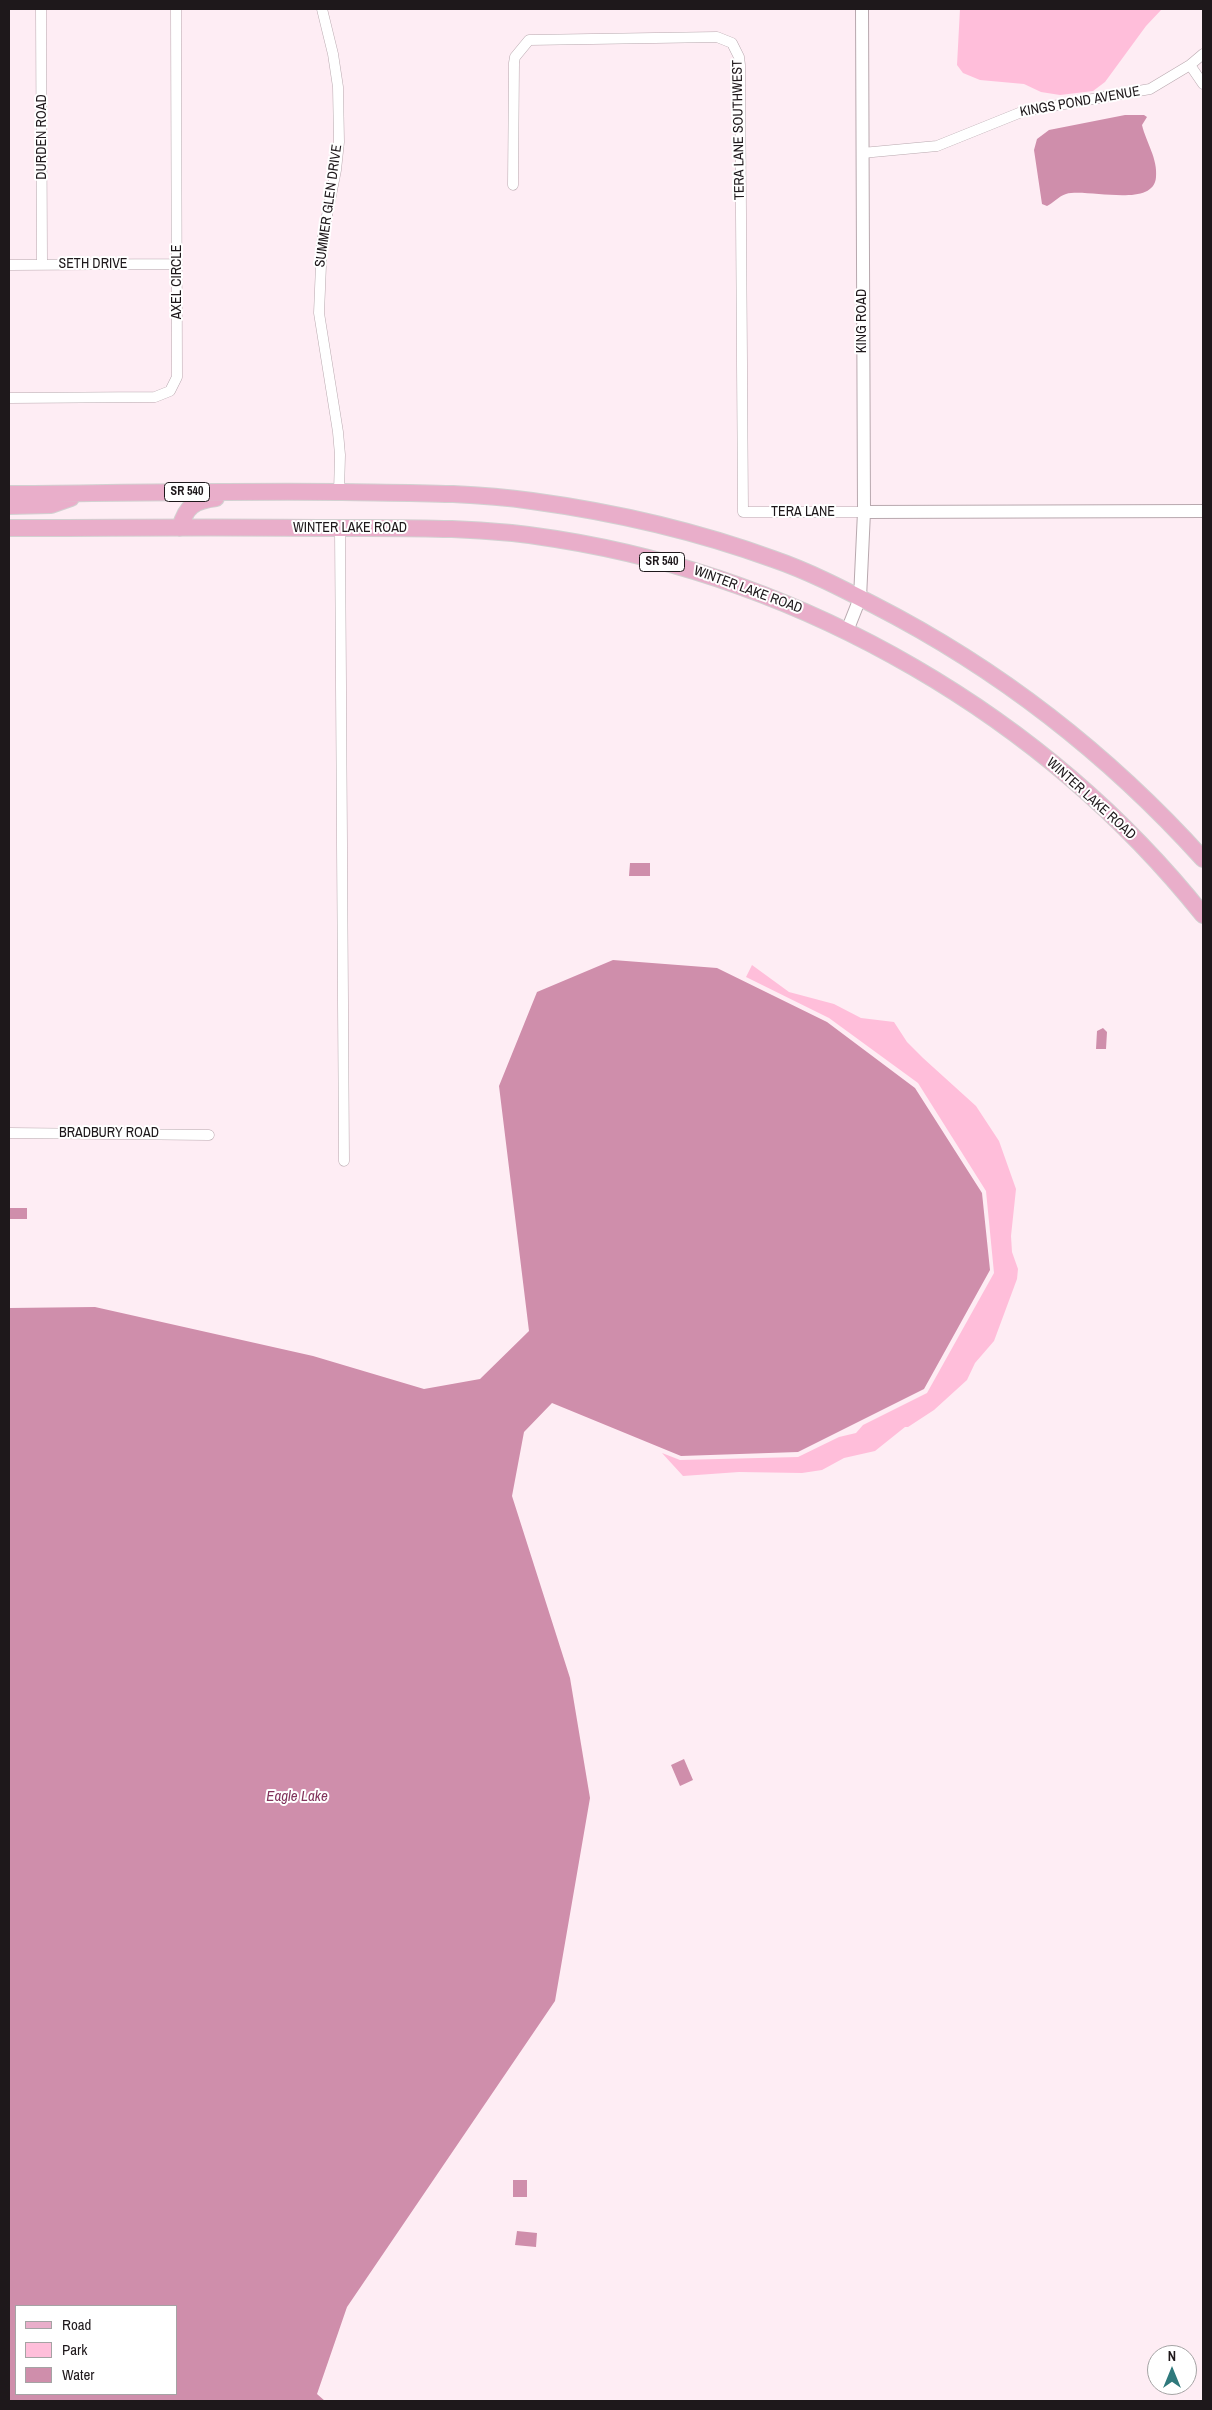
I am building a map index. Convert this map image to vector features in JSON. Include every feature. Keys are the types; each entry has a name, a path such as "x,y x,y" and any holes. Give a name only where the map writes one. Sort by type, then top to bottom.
{"main road":[{"path":"180,528 184,512 199,500 295,492"},
{"path":"9,506 51,505 80,493"},
{"name":"SR 540","path":"9,494 422,493 529,501 595,512 696,535 767,557 811,574 940,641 978,664 1050,716 1119,773 1151,803 1203,859"},
{"name":"WINTER LAKE ROAD","path":"9,528 484,530 584,545 678,565 710,575 780,600 847,631 889,653 947,688 1043,757 1082,789 1132,835 1203,915"}],"street":[{"name":"DURDEN ROAD","path":"41,9 42,264"},
{"name":"AXEL CIRCLE","path":"9,398 155,397 170,391 177,377 176,9"},
{"name":"SUMMER GLEN DRIVE","path":"322,9 333,54 338,87 339,142 336,170 322,241 319,312 338,432 340,455 339,492"},
{"name":"KING ROAD","path":"847,631 860,598 864,512 862,9"},
{"name":"TERA LANE SOUTHWEST","path":"513,185 514,62 515,57 529,40 717,38 725,39 733,44 739,57 740,65 743,512"},
{"name":"KINGS POND AVENUE","path":"862,153 938,146 1024,111 1150,89 1190,65 1203,54"},
{"path":"1190,65 1203,84"},
{"name":"SETH DRIVE","path":"9,264 177,264"},
{"path":"864,512 1203,511"},
{"name":"TERA LANE","path":"743,512 864,512"},
{"path":"340,528 344,1161"},
{"name":"BRADBURY ROAD","path":"9,1134 209,1135"}],"green space":[{"path":"960,9 1162,9 1146,26 1105,82 1093,91 1060,95 1041,92 1024,84 980,80 963,73 957,65"},
{"path":"752,965 789,992 834,1004 861,1018 894,1022 907,1042 976,1106 999,1141 1016,1189 1011,1236 1012,1252 1018,1269 1017,1279 994,1341 975,1363 967,1380 934,1410 908,1427 905,1427 875,1451 844,1458 822,1470 802,1473 739,1472 683,1476 662,1453 680,1460 798,1457 839,1437 856,1433 863,1425 927,1393 994,1273 986,1191 918,1083 829,1018 746,977"}],"water":[{"path":"1125,115 1144,115 1147,117 1142,125 1154,157 1156,177 1152,187 1144,192 1132,195 1066,194 1047,206 1042,204 1034,150 1037,139 1049,130"},
{"path":"630,863 650,863 650,876 629,876"},
{"name":"Eagle Lake","path":"613,960 717,968 827,1022 915,1088 982,1193 990,1270 924,1389 798,1452 681,1456 552,1403 524,1432 512,1496 570,1678 590,1798 555,2001 347,2307 317,2394 325,2401 9,2401 9,1308 95,1307 313,1356 424,1389 480,1379 529,1331 499,1086 537,992"},
{"path":"1103,1028 1107,1032 1106,1049 1096,1049 1097,1031"},
{"path":"9,1208 27,1208 27,1219 9,1219"},
{"path":"684,1759 693,1780 680,1786 671,1765"},
{"path":"513,2180 527,2180 527,2197 513,2197"},
{"path":"517,2231 537,2233 536,2247 515,2245"}]}
